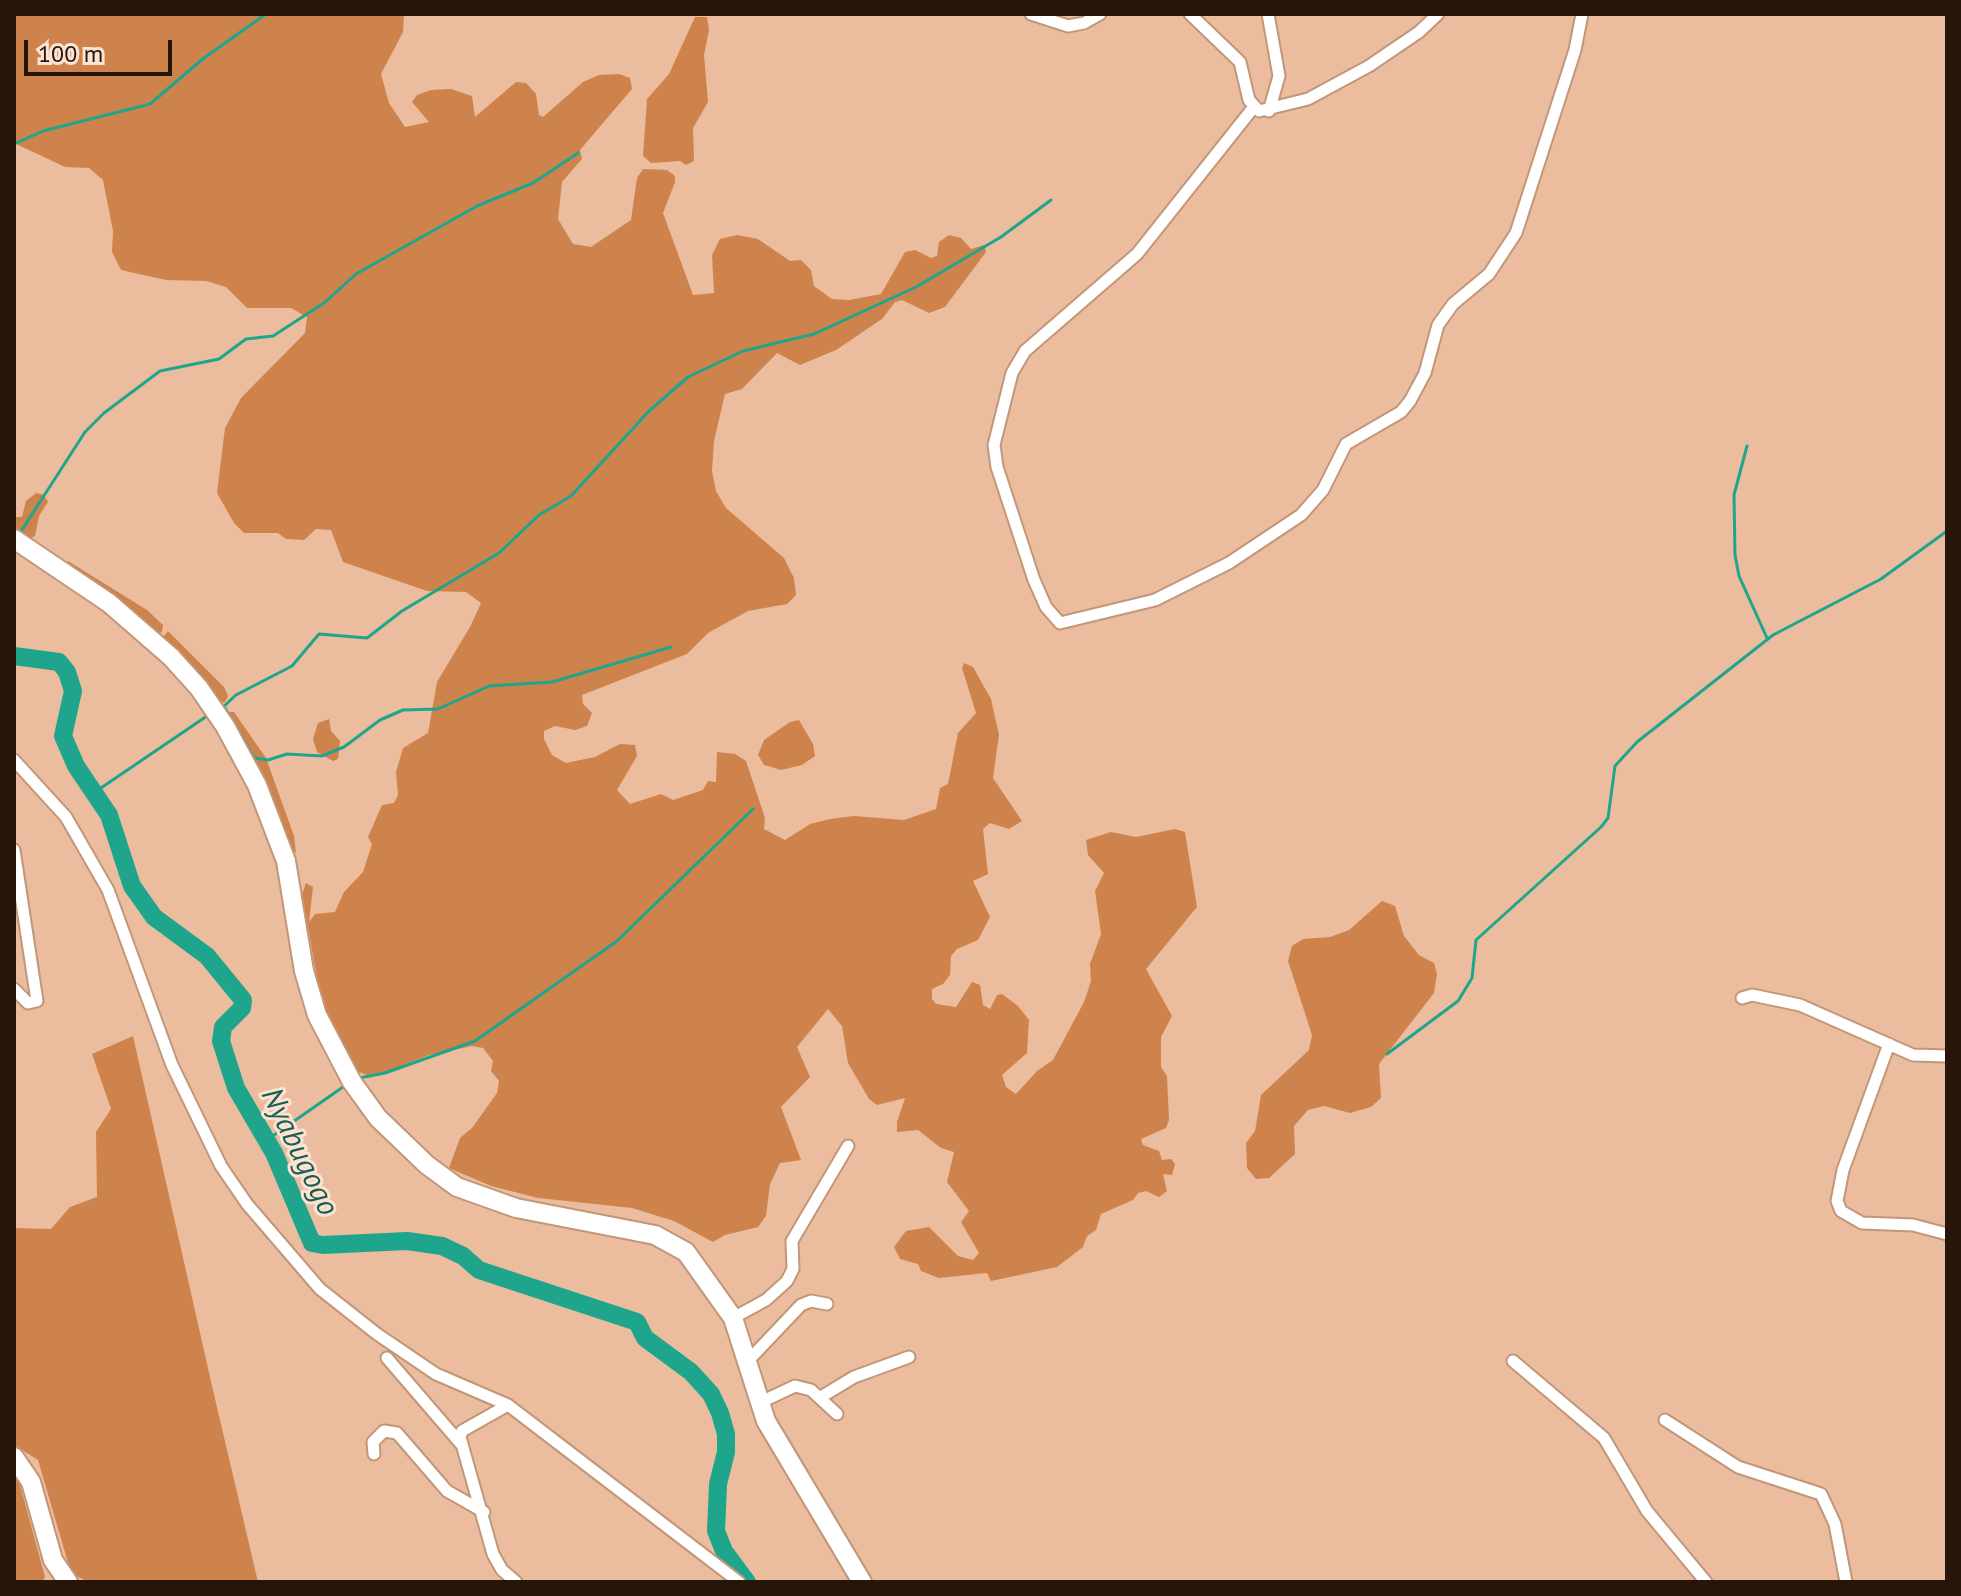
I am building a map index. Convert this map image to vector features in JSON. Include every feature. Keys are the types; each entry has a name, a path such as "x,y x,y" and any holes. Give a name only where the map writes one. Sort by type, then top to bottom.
{"highway":[{"path":"16,542 109,603 171,657 199,688 225,726 257,785 286,861 304,971 317,1015 352,1082 399,1140 457,1187 485,1199 546,1214 625,1227 673,1244 698,1265 733,1318 766,1421 862,1582"},
{"path":"14,1457 31,1482 53,1560 68,1582"}],"street":[{"path":"1031,14 1068,26 1084,23 1100,14"},
{"path":"1190,14 1240,62 1253,108"},
{"path":"1268,14 1279,76 1269,111"},
{"path":"1253,108 1269,111 1308,99 1369,66 1419,32 1438,14"},
{"path":"1253,108 1137,254 1035,342 1017,361 1012,373 997,431 997,467 1034,580 1046,607 1060,623 1155,600 1229,563 1301,515 1323,490 1346,444 1401,412 1425,373 1438,325 1453,304 1489,274 1516,233 1575,50 1582,14"},
{"path":"14,760 66,817 108,890 172,1065 221,1166 247,1204 320,1289 377,1334 436,1374 508,1405 739,1582"},
{"path":"14,850 37,1001 28,1003 14,989"},
{"path":"1742,998 1752,995 1800,1005 1913,1055 1947,1056"},
{"path":"1889,1044 1847,1159 1837,1201 1841,1211 1862,1223 1913,1225 1947,1234"},
{"path":"733,1318 766,1300 787,1281 793,1269 792,1241 848,1146"},
{"path":"746,1363 801,1305 811,1301 827,1304"},
{"path":"821,1397 854,1377 909,1357"},
{"path":"387,1358 461,1444 497,1563 516,1582"},
{"path":"1513,1361 1604,1438 1647,1511 1706,1582"},
{"path":"759,1403 795,1386 811,1390 837,1414"},
{"path":"461,1444 462,1431 508,1405"},
{"path":"1665,1420 1746,1471 1821,1494 1835,1524 1846,1582"},
{"path":"374,1454 373,1442 384,1431 397,1433 447,1491 484,1512"}],"shaded area":[{"path":"14,14 404,14 403,32 381,74 389,103 405,127 429,122 412,102 417,95 431,90 451,89 472,96 475,117 516,82 526,83 536,94 539,115 543,117 583,82 599,75 619,74 630,78 632,89 580,150 582,159 562,182 558,219 573,244 591,247 631,220 637,178 643,169 667,170 675,176 675,182 663,213 693,295 714,293 712,255 720,239 737,235 758,239 790,261 801,260 811,270 814,286 832,299 849,300 881,294 905,252 915,250 931,258 937,256 939,242 949,235 961,238 971,249 984,245 986,252 945,307 929,313 902,300 895,302 882,319 836,350 800,365 777,353 742,389 725,394 714,441 712,471 716,491 726,508 784,558 794,578 796,595 787,604 748,611 708,633 687,654 582,695 583,704 592,713 587,726 575,730 555,726 544,731 544,739 552,755 566,763 595,757 620,744 635,745 637,756 617,790 630,804 661,794 673,800 703,790 708,781 716,782 717,752 735,754 746,761 765,818 764,829 785,840 810,824 830,819 854,816 904,820 936,809 940,788 948,784 958,733 976,713 962,668 964,663 973,667 991,699 999,735 993,778 1022,821 1009,829 990,823 983,829 988,874 973,881 990,917 978,940 957,949 951,956 950,975 943,984 932,989 932,999 936,1004 956,1007 972,982 980,985 983,1005 990,1009 997,995 1002,994 1018,1006 1029,1020 1027,1053 1002,1075 1006,1087 1016,1094 1037,1071 1053,1060 1084,1002 1091,981 1090,964 1101,934 1095,891 1104,873 1088,855 1086,840 1111,832 1136,837 1175,829 1185,832 1197,907 1146,969 1172,1016 1161,1037 1161,1067 1167,1076 1169,1120 1166,1128 1141,1139 1143,1145 1159,1151 1162,1160 1171,1159 1175,1164 1172,1175 1163,1174 1167,1191 1159,1197 1146,1191 1138,1193 1133,1200 1101,1214 1096,1230 1087,1236 1083,1247 1057,1267 991,1281 987,1273 939,1278 921,1271 918,1264 900,1259 894,1247 906,1231 929,1227 958,1256 973,1260 979,1253 961,1222 969,1211 947,1182 954,1152 941,1148 918,1130 897,1132 905,1098 877,1105 869,1099 848,1063 842,1026 828,1009 797,1047 810,1077 781,1107 801,1160 780,1163 770,1184 766,1216 758,1227 725,1235 713,1242 674,1221 632,1208 538,1198 491,1186 449,1168 460,1138 472,1128 497,1093 499,1081 491,1071 493,1061 483,1048 472,1046 429,1055 385,1073 367,1075 356,1071 329,1023 321,1000 302,894 306,883 313,887 309,922 315,914 335,912 344,892 363,872 372,844 368,837 382,805 394,803 398,795 396,772 403,748 428,733 437,682 481,603 466,592 427,591 343,562 331,530 316,529 304,540 286,539 278,533 244,533 234,523 217,493 225,428 241,398 305,333 307,317 291,308 247,308 226,287 206,281 166,280 121,270 112,252 113,231 103,180 89,168 65,167 14,143"},
{"path":"695,17 707,17 709,30 704,55 708,102 693,128 694,161 686,165 680,161 651,163 643,156 647,99 669,74"},
{"path":"36,493 44,495 48,502 39,516 35,536 29,539 14,531 14,517 22,517 26,501"},
{"path":"68,561 147,610 163,625 162,632 158,634 122,603 69,567"},
{"path":"168,631 224,687 228,696 225,702 220,703 163,637"},
{"path":"229,712 234,712 266,758 294,836 296,853 290,848 276,809"},
{"path":"329,719 331,731 340,741 338,759 333,761 317,752 313,739 318,723"},
{"path":"799,720 813,744 815,756 802,765 781,770 764,765 758,755 764,740 790,722"},
{"path":"1382,901 1395,906 1404,936 1419,955 1434,963 1437,974 1434,993 1379,1064 1381,1098 1371,1107 1350,1113 1324,1106 1308,1110 1294,1126 1295,1154 1269,1178 1256,1179 1247,1168 1246,1143 1255,1131 1261,1095 1309,1050 1312,1035 1288,961 1292,946 1303,939 1330,937 1349,930"},
{"path":"133,1036 258,1582 88,1582 71,1573 38,1460 14,1445 14,1228 51,1229 70,1207 97,1197 96,1132 111,1109 92,1054"},
{"path":"14,1476 20,1485 45,1577 42,1582 14,1582"}],"waterway":[{"path":"14,144 43,131 150,104 204,58 266,14"},
{"path":"18,536 85,432 104,413 160,371 219,359 246,339 273,336 324,303 356,274 477,206 533,183 578,153"},
{"path":"222,708 236,695 292,666 319,634 367,638 402,611 499,553 539,515 571,496 649,411 688,377 743,351 814,334 916,287 1001,237 1051,200"},
{"path":"1747,446 1734,495 1735,555 1739,576 1767,638"},
{"path":"1387,1054 1458,1001 1472,978 1476,940 1601,827 1608,818 1615,766 1637,742 1773,635 1881,579 1947,531"},
{"path":"224,706 254,758 268,760 287,754 322,756 344,747 380,720 403,710 438,709 489,686 552,682 671,647"},
{"name":"Nyabugogo","path":"14,656 59,662 67,672 73,691 63,736 76,766 109,815 132,886 154,917 207,956 243,1000 242,1008 223,1027 221,1041 236,1088 274,1153 312,1243 407,1241 442,1246 463,1256 479,1270 637,1322 645,1338 691,1372 711,1394 720,1413 726,1434 726,1452 718,1484 716,1531 724,1551 747,1582"},
{"path":"95,792 207,716"},
{"path":"359,1078 385,1073 475,1041 617,941 753,809"},
{"path":"267,1140 343,1087"}]}
